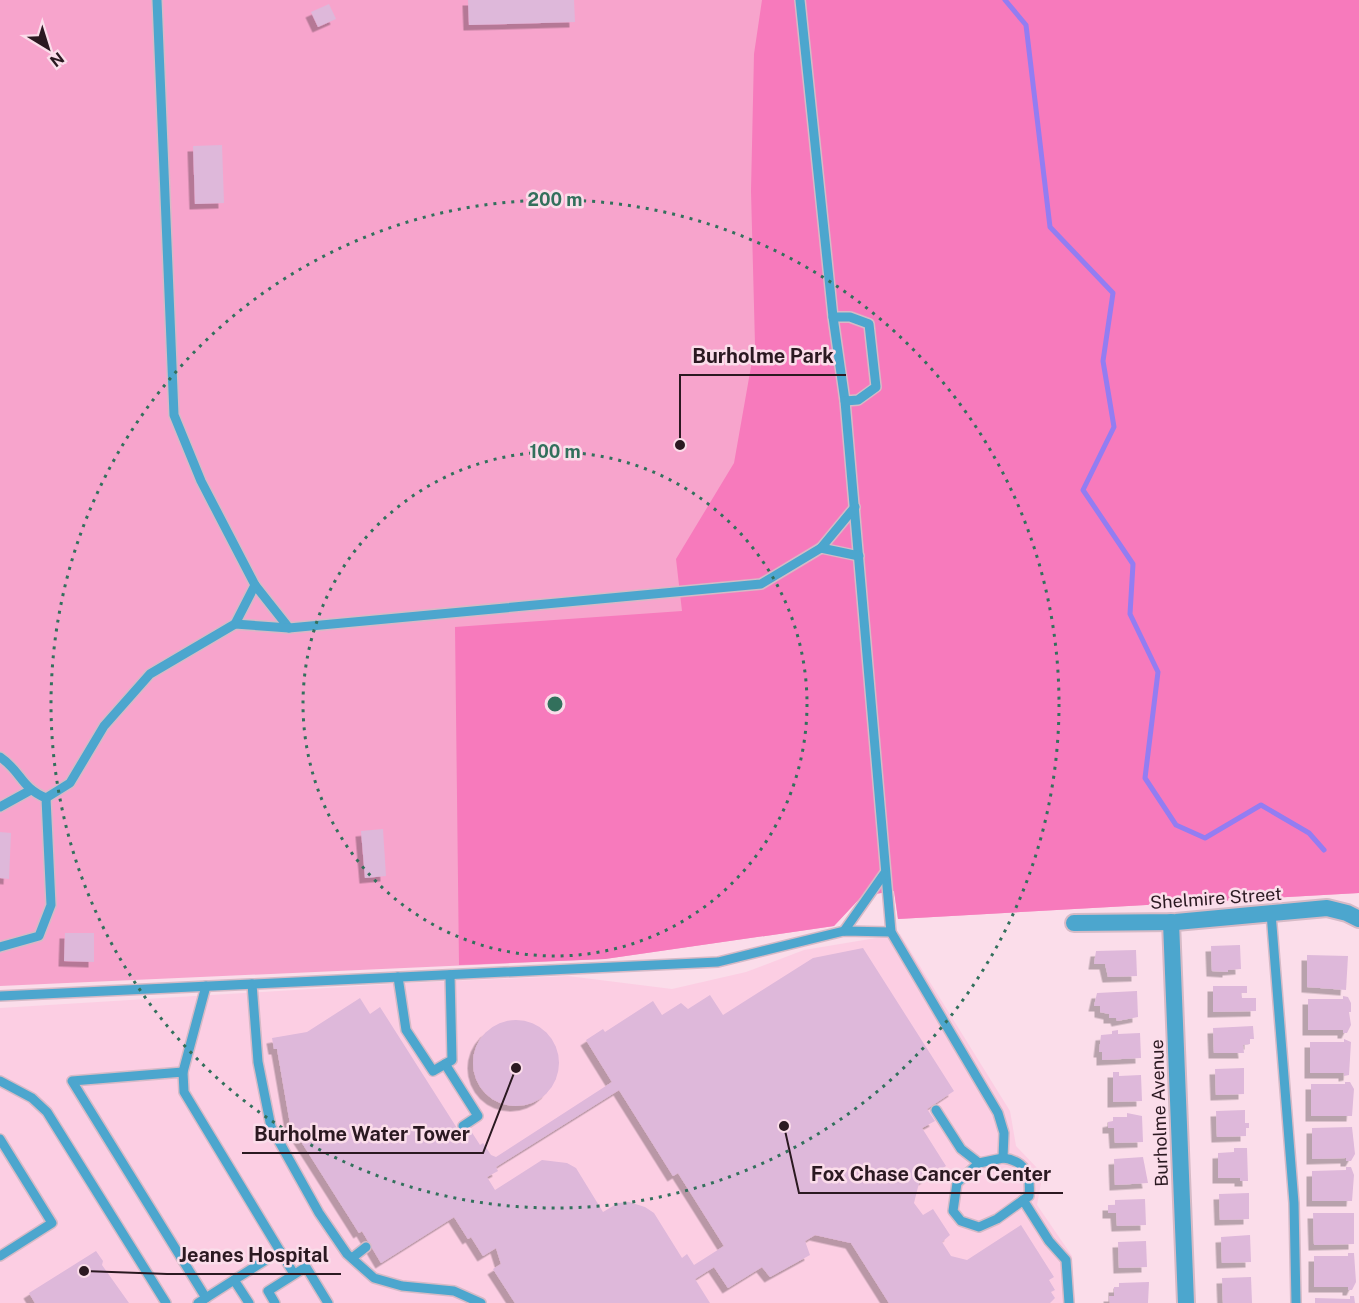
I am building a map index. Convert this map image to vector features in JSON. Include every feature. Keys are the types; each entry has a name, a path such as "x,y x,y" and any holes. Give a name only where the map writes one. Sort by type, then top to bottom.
{"street":[{"name":"Shelmire Street","path":"1074,923 1171,922 1328,908 1359,919"},
{"name":"Burholme Avenue","path":"1171,922 1186,1303"}],"lane":[{"path":"157,0 174,415 201,481 255,585 289,628"},
{"path":"800,0 833,317 845,401 884,874 891,932 998,1113 1004,1133 1003,1158"},
{"path":"833,317 850,317 869,324 876,387 858,400 845,401"},
{"path":"235,624 289,628 761,584 821,548 855,507"},
{"path":"821,548 859,556"},
{"path":"46,798 70,783 104,726 150,674 235,624 255,585"},
{"path":"0,757 13,766 29,791 46,798"},
{"path":"0,807 29,791"},
{"path":"0,947 39,936 51,905 46,798"},
{"path":"844,931 884,874"},
{"path":"1271,913 1294,1203 1296,1303"},
{"path":"0,996 718,962 844,931 891,932"},
{"path":"398,977 406,1030 433,1071 452,1060 450,975"},
{"path":"252,984 258,1062 271,1127 319,1213 352,1258 374,1278 402,1287 454,1291 481,1303"},
{"path":"206,986 183,1072 184,1092 294,1274"},
{"path":"445,1064 478,1116 463,1126"},
{"path":"183,1072 72,1081 202,1300 280,1251"},
{"path":"0,1081 32,1098 47,1112 166,1303"},
{"path":"936,1110 961,1149 979,1163"},
{"path":"0,1139 52,1223 0,1256"},
{"path":"1003,1158 1023,1165 1030,1178 1029,1196 997,1219 979,1227 961,1221 953,1211 957,1183 979,1163 1003,1158"},
{"path":"1023,1200 1049,1241 1066,1260 1069,1303"},
{"path":"352,1258 366,1247"},
{"path":"275,1303 268,1291 306,1267 328,1303"},
{"path":"234,1280 249,1303"}],"shaded area":[{"path":"0,0 1359,0 1359,893 898,919 894,891 862,896 834,926 605,959 0,986"},
{"path":"762,0 1359,0 1359,893 898,919 894,891 862,896 834,926 605,959 459,965 455,627 682,611 676,559 734,463 755,344 751,191 754,54"},
{"path":"900,934 1010,1111 1016,1146 1038,1169 1041,1183 1037,1205 1072,1256 1075,1303 0,1303 0,1008 408,983 568,976 672,989 746,972 804,950"}],"building":[{"path":"468,0 574,0 575,22 469,25"},
{"path":"329,4 336,19 318,27 311,12"},
{"path":"222,145 224,203 195,204 193,146"},
{"path":"383,829 386,876 365,878 361,831"},
{"path":"0,832 11,833 9,879 0,878"},
{"path":"65,933 94,933 94,962 64,961"},
{"path":"1240,945 1241,969 1228,970 1228,972 1212,971 1211,946"},
{"path":"863,948 954,1091 927,1109 935,1121 922,1128 946,1166 919,1183 914,1203 923,1215 933,1209 950,1235 942,1242 951,1256 967,1260 1021,1225 1054,1277 1049,1280 1055,1290 1051,1292 1055,1298 1050,1303 889,1303 851,1243 815,1235 805,1241 810,1255 770,1277 762,1267 728,1288 714,1267 695,1279 710,1303 515,1303 493,1269 501,1264 496,1248 483,1256 471,1237 468,1239 454,1217 381,1263 362,1231 359,1233 290,1124 277,1049 274,1049 272,1038 307,1032 360,998 370,1014 380,1007 462,1136 471,1131 480,1145 483,1143 491,1155 496,1157 612,1082 586,1040 603,1029 605,1032 653,1001 662,1015 681,1003 688,1009 710,995 723,1015 813,958","holes":["619,1090 673,1176 678,1173 724,1246 694,1265 687,1254 682,1258 654,1213 645,1207 629,1202 618,1203 603,1212 576,1168 567,1163 542,1160 495,1190 487,1177 498,1171 496,1167"]},
{"path":"1136,950 1137,976 1108,977 1105,964 1094,964 1096,951"},
{"path":"1307,955 1348,956 1346,990 1307,987"},
{"path":"1213,986 1247,986 1247,993 1241,993 1242,998 1256,998 1256,1011 1213,1012"},
{"path":"1137,991 1138,1017 1117,1021 1116,1018 1109,1018 1109,1014 1100,1012 1100,1006 1094,1006 1097,993"},
{"path":"1343,996 1348,997 1351,1003 1351,1012 1349,1012 1351,1025 1347,1033 1343,1033 1343,1030 1308,1030 1308,999 1343,999"},
{"path":"508,1020 524,1020 547,1032 556,1046 559,1063 556,1080 547,1094 524,1106 508,1106 492,1099 480,1087 473,1071 473,1055 480,1039 492,1027"},
{"path":"1253,1026 1254,1039 1250,1039 1250,1044 1243,1045 1244,1053 1214,1053 1213,1028"},
{"path":"1118,1030 1118,1034 1140,1033 1141,1058 1102,1060 1102,1052 1099,1052 1101,1035 1112,1034 1112,1031"},
{"path":"1344,1039 1351,1042 1349,1075 1310,1073 1310,1042 1344,1042"},
{"path":"1244,1068 1244,1094 1216,1095 1215,1069"},
{"path":"1113,1072 1119,1072 1119,1076 1141,1075 1142,1101 1113,1102"},
{"path":"1345,1082 1350,1082 1354,1089 1352,1116 1311,1116 1311,1084 1345,1084"},
{"path":"1245,1110 1245,1123 1249,1123 1246,1136 1217,1137 1216,1111"},
{"path":"1127,1113 1142,1116 1143,1142 1115,1143 1114,1128 1108,1128 1108,1122 1113,1121 1113,1117 1127,1117"},
{"path":"1352,1127 1355,1154 1351,1161 1346,1161 1346,1158 1312,1159 1312,1128"},
{"path":"1234,1148 1247,1148 1248,1181 1240,1181 1240,1178 1218,1178 1218,1153 1234,1152"},
{"path":"1143,1157 1148,1183 1115,1185 1114,1159"},
{"path":"1346,1167 1351,1167 1354,1175 1352,1201 1312,1201 1312,1171 1346,1170"},
{"path":"1249,1193 1249,1219 1220,1220 1219,1194"},
{"path":"1145,1199 1146,1225 1117,1226 1116,1213 1108,1213 1108,1205 1115,1205 1115,1200"},
{"path":"1313,1213 1354,1213 1354,1244 1314,1245"},
{"path":"1250,1235 1251,1262 1222,1263 1221,1237"},
{"path":"1146,1241 1147,1267 1119,1268 1118,1242"},
{"path":"96,1251 103,1261 102,1265 129,1303 35,1303 29,1293"},
{"path":"1348,1253 1354,1253 1356,1282 1352,1290 1348,1290 1348,1287 1314,1287 1314,1256 1348,1256"},
{"path":"1251,1277 1252,1303 1223,1303 1222,1278"},
{"path":"1149,1282 1148,1303 1110,1303 1109,1296 1114,1296 1114,1287 1119,1287 1119,1283"},
{"path":"1350,1296 1354,1296 1355,1303 1315,1303 1315,1298 1350,1299"}],"waterway":[{"path":"1005,0 1026,25 1050,227 1113,293 1103,361 1114,427 1083,490 1133,564 1130,614 1158,672 1145,778 1176,825 1205,838 1261,805 1309,833 1324,850"}],"place":[{"name":"Burholme Park","path":"680,445"},
{"name":"Burholme Water Tower","path":"516,1068"},
{"name":"Fox Chase Cancer Center","path":"784,1126"},
{"name":"Jeanes Hospital","path":"84,1271"}]}
